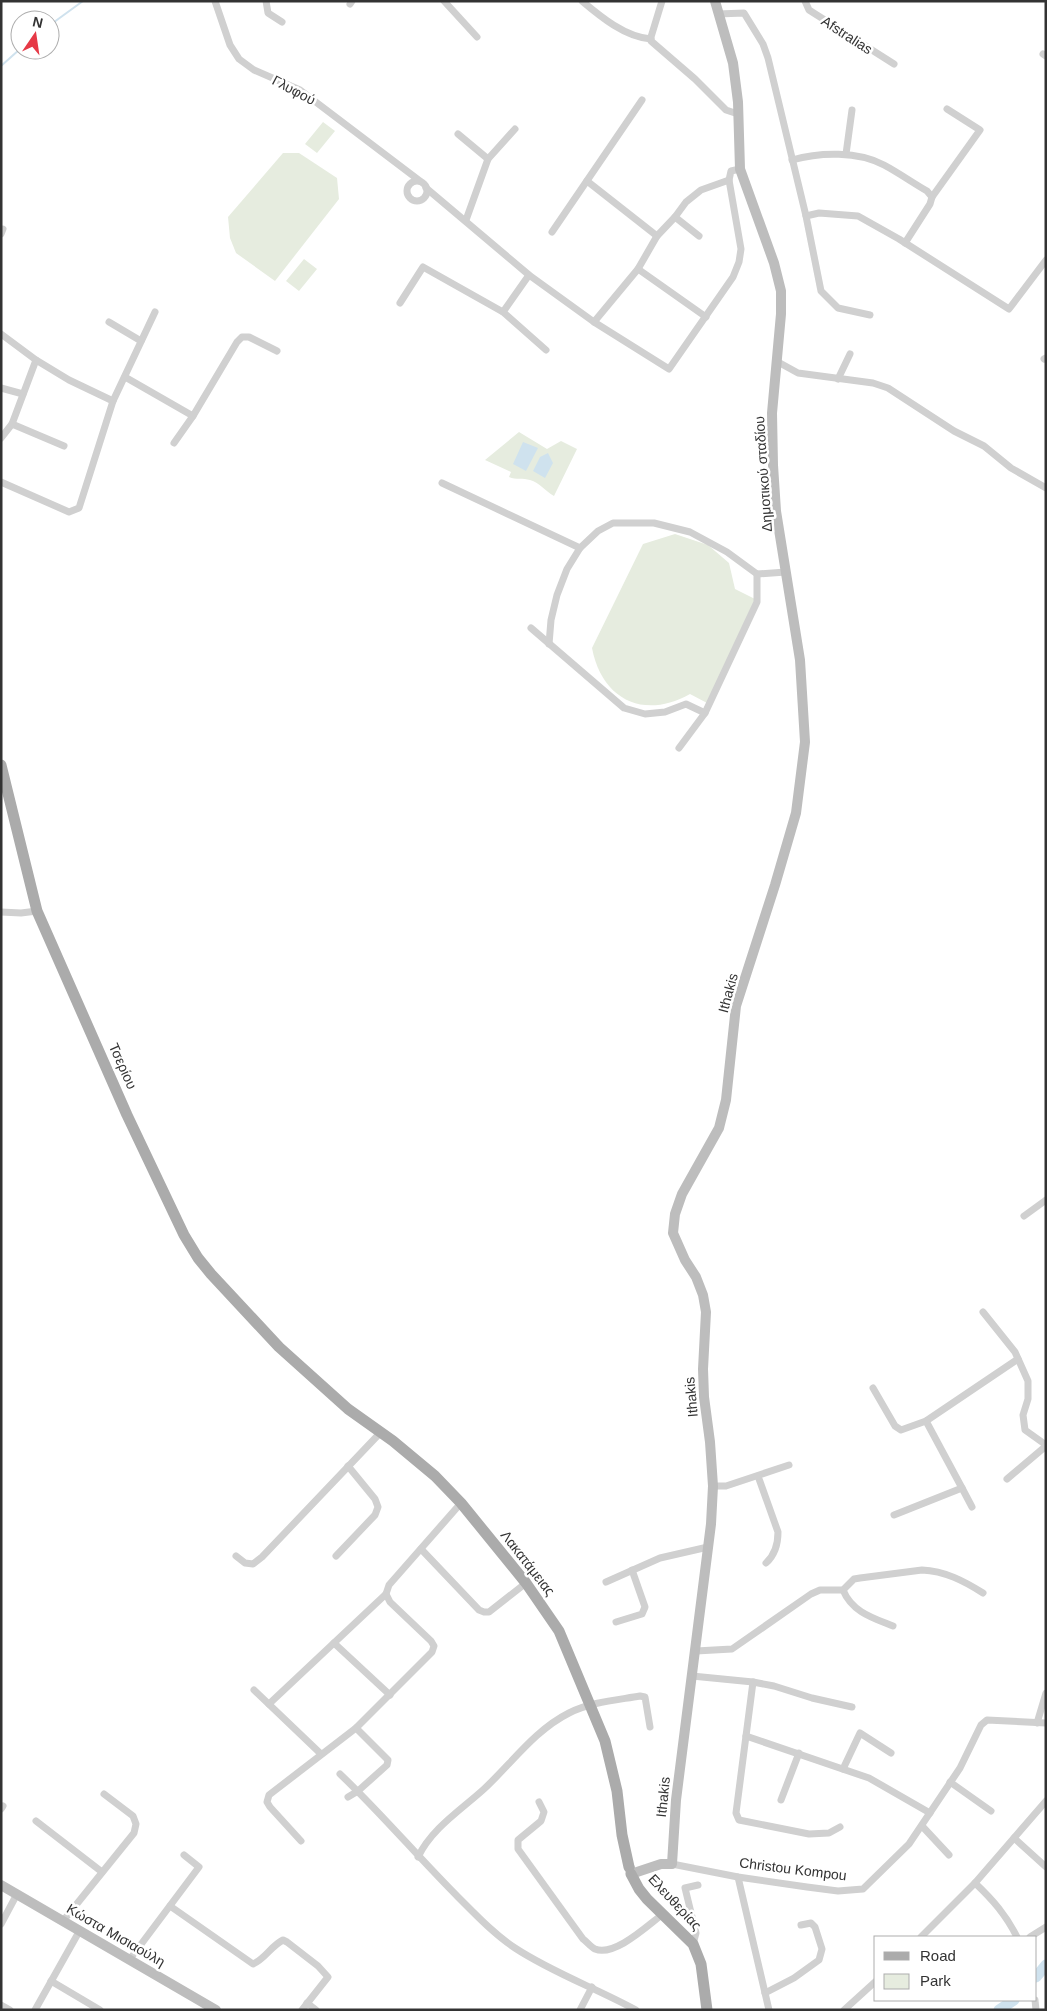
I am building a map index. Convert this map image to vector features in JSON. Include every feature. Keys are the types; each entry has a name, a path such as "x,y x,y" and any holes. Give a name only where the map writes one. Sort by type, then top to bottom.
{"main road":[{"name":"Δημοτικού σταδίου","path":"715,1 733,63 738,114 740,169 774,263 780,290 781,314 778,362 772,413 776,511 795,617 800,660 805,742 796,813 755,948"},
{"name":"Τσερίου","path":"1,765 37,911 127,1114 184,1235 198,1258 211,1274 279,1347"},
{"name":"Ithakis","path":"672,1864 676,1800 711,1524 713,1486 703,1388 706,1312 703,1295 696,1277 685,1260 673,1233 675,1214 682,1194 719,1128 726,1100 736,1006 755,948"},
{"name":"Λακατάμειας","path":"279,1347 340,1403 381,1432 435,1476 461,1503 526,1583 559,1631 592,1705 610,1758 618,1791 622,1835 630,1871"},
{"name":"Christou Kompou","path":"630,1871 661,1864 672,1864"},
{"name":"Ελευθερίας","path":"630,1871 639,1889 693,1944 701,1964 707,2010"},
{"name":"Κώστα Μισιαούλη","path":"1,1885 216,2010"}],"street":[{"name":"Γλυφού","path":"215,1 230,45 239,60 254,70 300,90 420,181"},
{"path":"266,1 268,13 282,22"},
{"path":"444,1 477,37"},
{"path":"582,1 614,25 632,35 651,39 726,110 738,114"},
{"path":"651,39 662,1"},
{"name":"Afstralias","path":"805,1 808,10 894,64"},
{"path":"718,14 744,13 763,44 806,216 821,291 838,308 870,315"},
{"path":"552,232 642,100"},
{"path":"905,243 930,204 932,197 980,130 947,109"},
{"path":"846,154 852,110"},
{"path":"466,220 488,159 514,129"},
{"path":"458,134 488,159"},
{"path":"792,160 805,156 846,154 883,164 932,197"},
{"path":"426,188 425,196 419,200 410,198 407,188 414,181 420,181 529,275 594,322 669,369 733,278 741,250 728,180 731,171 740,169"},
{"path":"594,322 638,269 657,236 694,194 728,180"},
{"path":"587,181 657,236"},
{"path":"806,216 818,213 858,216 905,243 1009,309 1046,260"},
{"path":"675,217 699,236"},
{"path":"400,303 423,267 503,312 546,350"},
{"path":"638,269 706,317"},
{"path":"503,312 529,275"},
{"path":"1,482 68,512 76,510 81,504 113,401 155,312"},
{"path":"109,322 142,341"},
{"path":"1,334 36,360 69,380 113,401"},
{"path":"174,443 193,416 237,342 242,337 277,350"},
{"path":"838,379 850,354"},
{"path":"1,438 12,424 36,360"},
{"path":"778,362 798,374 873,383 888,388 954,431 984,446 1011,468 1046,488"},
{"path":"125,377 193,416"},
{"path":"1,388 23,394"},
{"path":"12,424 64,446"},
{"path":"442,483 580,548"},
{"path":"549,644 551,620 557,594 567,569 580,548 598,531 613,523 654,523 690,532 727,552 757,574 786,572"},
{"path":"679,748 705,713 757,602 757,574"},
{"path":"531,628 624,708 645,714 665,712 686,704 705,713"},
{"path":"1,912 11,914 37,911"},
{"path":"1024,1216 1046,1200"},
{"path":"983,1312 1015,1352 1028,1381 1028,1399 1023,1415 1025,1430 1046,1445 1007,1479"},
{"path":"873,1388 895,1426 901,1430 926,1421 1018,1359"},
{"path":"926,1421 972,1507"},
{"path":"236,1556 245,1563 253,1564 262,1557 381,1432"},
{"path":"713,1486 726,1486 789,1465"},
{"path":"336,1556 375,1515 378,1507 375,1499 348,1466"},
{"path":"758,1476 778,1532 778,1540 773,1557 766,1564"},
{"path":"894,1514 962,1488"},
{"path":"269,1704 386,1594 389,1585 461,1503"},
{"path":"606,1582 660,1558 708,1547"},
{"path":"421,1549 479,1610 484,1612 489,1612 526,1583"},
{"path":"616,1622 642,1614 645,1607 632,1570"},
{"path":"696,1651 732,1649 811,1594 820,1590 843,1590 854,1579 922,1570 937,1571 956,1577 984,1592"},
{"path":"843,1590 847,1601 859,1611 893,1626"},
{"path":"301,1841 267,1802 269,1795 356,1728 432,1652 434,1646 431,1641 390,1602 386,1594"},
{"path":"334,1643 390,1695"},
{"path":"692,1676 774,1686 812,1698 852,1707"},
{"path":"753,1682 736,1813 739,1820 809,1834 829,1833 840,1828"},
{"path":"254,1690 320,1754"},
{"path":"1046,1693 1037,1723 1046,1723"},
{"path":"418,1857 423,1847 437,1830 484,1789 536,1736 557,1719 592,1705 640,1696 645,1697 650,1728"},
{"name":"Christou Kompou","path":"672,1864 738,1877 838,1891 863,1889 909,1844 922,1826 960,1768 981,1725 987,1720 1037,1723"},
{"path":"348,1797 358,1791 387,1765 388,1760 356,1728"},
{"path":"843,1769 860,1734 891,1752"},
{"path":"746,1736 869,1778 930,1813"},
{"path":"781,1800 799,1753"},
{"path":"340,1774 418,1857 481,1920 513,1947 552,1971 592,1987 636,2010"},
{"path":"950,1782 991,1811"},
{"path":"63,1921 134,1833 136,1824 133,1816 104,1794"},
{"path":"922,1936 975,1883 1046,1801"},
{"path":"539,1802 544,1812 541,1821 518,1840 518,1849 583,1939 595,1949 607,1950 619,1946 663,1914"},
{"path":"36,1821 102,1872"},
{"path":"922,1826 949,1855"},
{"path":"1014,1838 1046,1867"},
{"path":"130,1960 199,1867 184,1854"},
{"path":"738,1877 769,2010"},
{"path":"975,1883 997,1904 1016,1936"},
{"path":"693,1944 696,1933 685,1888 698,1884"},
{"path":"1,1924 17,1894"},
{"path":"170,1906 248,1962 253,1964 257,1962 274,1944 283,1940 318,1966 328,1977 302,2010"},
{"path":"765,1993 794,1978 819,1960 822,1949 815,1927 811,1923 800,1925"},
{"path":"1032,1936 1046,1927"},
{"path":"35,2010 80,1930"},
{"path":"51,1980 100,2010"},
{"path":"844,2010 874,1983"},
{"path":"580,2010 592,1987"},
{"path":"307,2003 316,2010"},
{"path":"1,2005 10,2010"},
{"path":"1036,2009 1046,2009"}],"green space":[{"path":"323,122 335,131 317,153 305,144"},
{"path":"283,153 299,153 337,178 339,199 275,281 236,253 230,238 228,217"},
{"path":"304,259 317,269 299,291 286,281"},
{"path":"519,432 547,449 561,441 577,449 554,496 534,481 509,477 511,472 485,460"},
{"path":"675,534 708,545 729,563 735,589 755,599 707,703 690,694 673,702 641,705 615,692 605,681 597,666 592,648 643,544"}],"water":[{"path":"523,442 538,448 526,471 513,464"},
{"path":"548,453 553,463 545,478 533,471 540,457"}],"waterway":[{"path":"60,18 83,1"},
{"path":"1,66 10,58"},
{"path":"1037,1976 1046,1965"},
{"path":"999,2010 1012,2001"}]}
